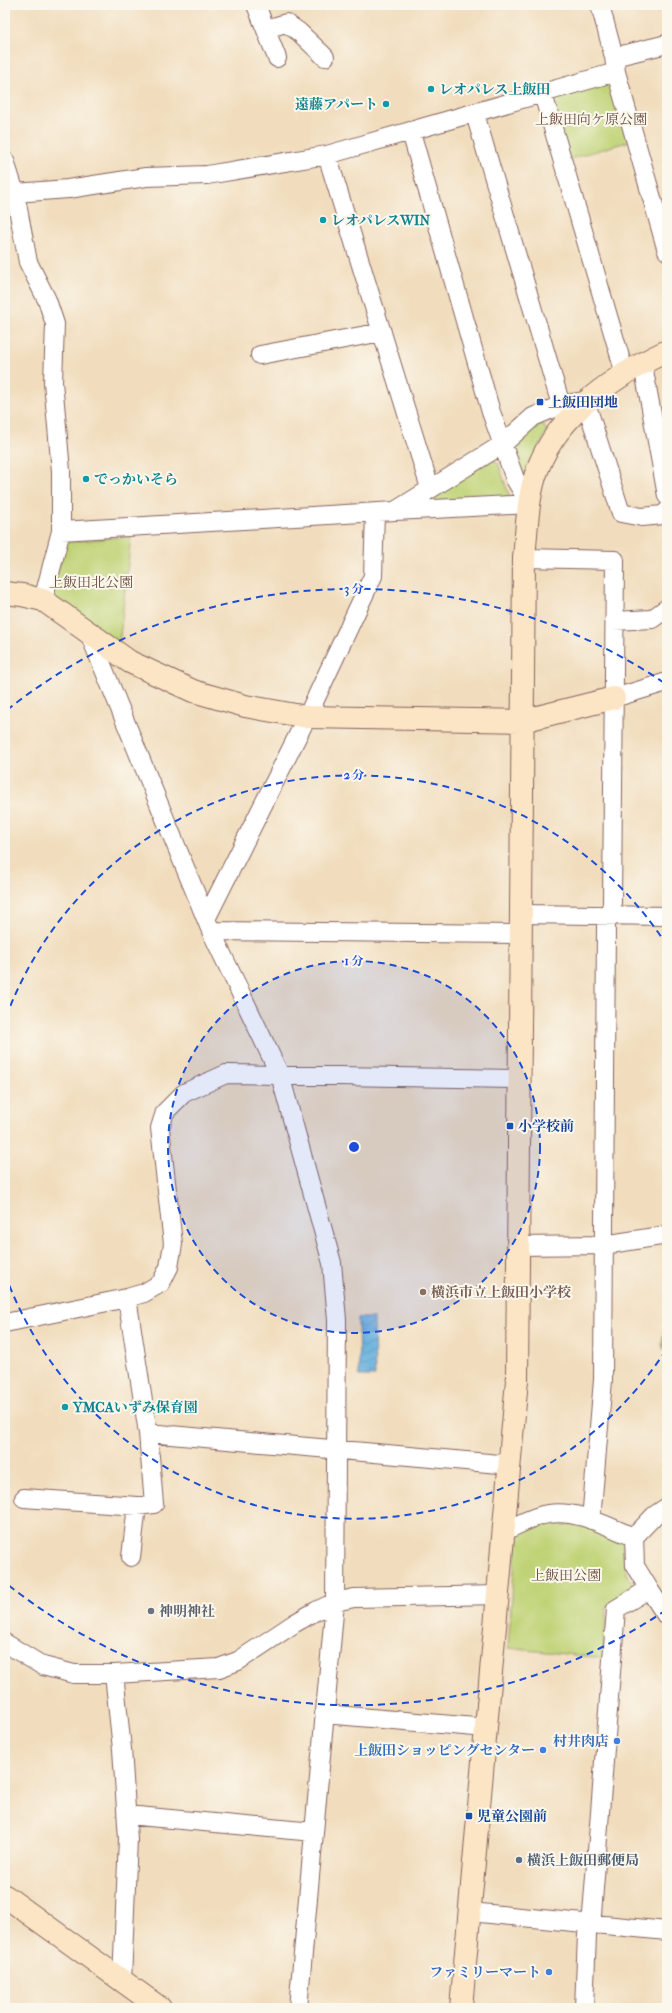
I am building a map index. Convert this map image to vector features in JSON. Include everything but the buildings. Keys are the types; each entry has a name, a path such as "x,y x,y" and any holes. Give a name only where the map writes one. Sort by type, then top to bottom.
{"street":[{"path":"256,5 277,58"},
{"path":"600,5 615,64 660,195 667,251"},
{"path":"266,29 286,23 300,32 325,57"},
{"path":"15,193 68,189 146,177 207,175 327,156 543,94 667,44"},
{"path":"543,94 634,369 667,496"},
{"path":"475,114 561,405"},
{"path":"411,132 491,412 515,479 530,504"},
{"path":"327,156 430,488"},
{"path":"5,161 15,193 28,262 47,300 55,324 52,382 61,470 61,531 43,600"},
{"path":"260,355 382,332"},
{"path":"461,2008 511,1464 517,1380 524,558 532,486 538,467 549,447 562,428 587,401 634,369 667,351"},
{"path":"395,511 503,444 533,417 561,405 587,401"},
{"path":"587,401 621,513 642,517 663,515 667,511"},
{"path":"61,531 530,504"},
{"path":"208,925 373,576 375,513"},
{"path":"524,558 615,560 612,904 606,925 603,1380 591,1520"},
{"path":"5,594 22,595 43,600 130,662 193,691 245,706 307,717 522,720 614,698 667,682"},
{"path":"614,621 652,619 667,608"},
{"path":"89,633 208,925 280,1075 332,1263 338,1320 335,1602 298,2008"},
{"path":"208,925 521,924 610,914 667,916"},
{"path":"5,1323 126,1298 144,1293 161,1283 170,1267 173,1244 160,1128 164,1112 184,1093 226,1074 520,1079"},
{"path":"519,1246 604,1245 667,1236"},
{"path":"24,1498 137,1506 154,1504 148,1432 126,1298"},
{"path":"148,1432 511,1464"},
{"path":"130,1557 137,1506"},
{"path":"667,1507 655,1515 634,1537 635,1566 667,1618"},
{"path":"505,1531 548,1514 566,1514 591,1520 634,1537"},
{"path":"584,2008 589,1923 592,1914 616,1609 649,1589"},
{"path":"5,1643 43,1666 55,1671 74,1674 114,1674 219,1668 238,1661 295,1623 335,1602 354,1598 499,1595"},
{"path":"114,1674 127,1816 126,1921 122,1980"},
{"path":"324,1714 487,1728"},
{"path":"127,1816 314,1832"},
{"path":"5,1896 160,2008"},
{"path":"470,1912 667,1931"}],"green space":[{"name":"上飯田向ケ原公園","path":"609,80 617,85 630,141 566,160 549,102 554,95"},
{"path":"535,424 543,424 547,431 525,476 521,474 512,449 518,436"},
{"path":"493,459 498,463 510,498 416,504"},
{"name":"上飯田北公園","path":"131,536 119,645 50,598 66,542"},
{"path":"667,1317 667,1350 663,1349 662,1343"},
{"name":"上飯田公園","path":"546,1521 581,1524 626,1540 627,1573 635,1590 607,1606 603,1658 508,1648 516,1544 519,1529"}],"water":[{"path":"358,1318 374,1318 375,1376 359,1376"}],"place":[{"name":"レオパレス上飯田","path":"431,89"},
{"name":"遠藤アパート","path":"386,104"},
{"name":"レオパレスWIN","path":"323,220"},
{"name":"上飯田団地","path":"540,402"},
{"name":"でっかいそら","path":"86,479"},
{"name":"小学校前","path":"510,1126"},
{"name":"横浜市立上飯田小学校","path":"423,1292"},
{"name":"YMCAいずみ保育園","path":"65,1407"},
{"name":"神明神社","path":"151,1611"},
{"name":"村井肉店","path":"617,1741"},
{"name":"上飯田ショッピングセンター","path":"543,1750"},
{"name":"児童公園前","path":"469,1816"},
{"name":"横浜上飯田郵便局","path":"519,1860"},
{"name":"ファミリーマート","path":"549,1972"}]}
